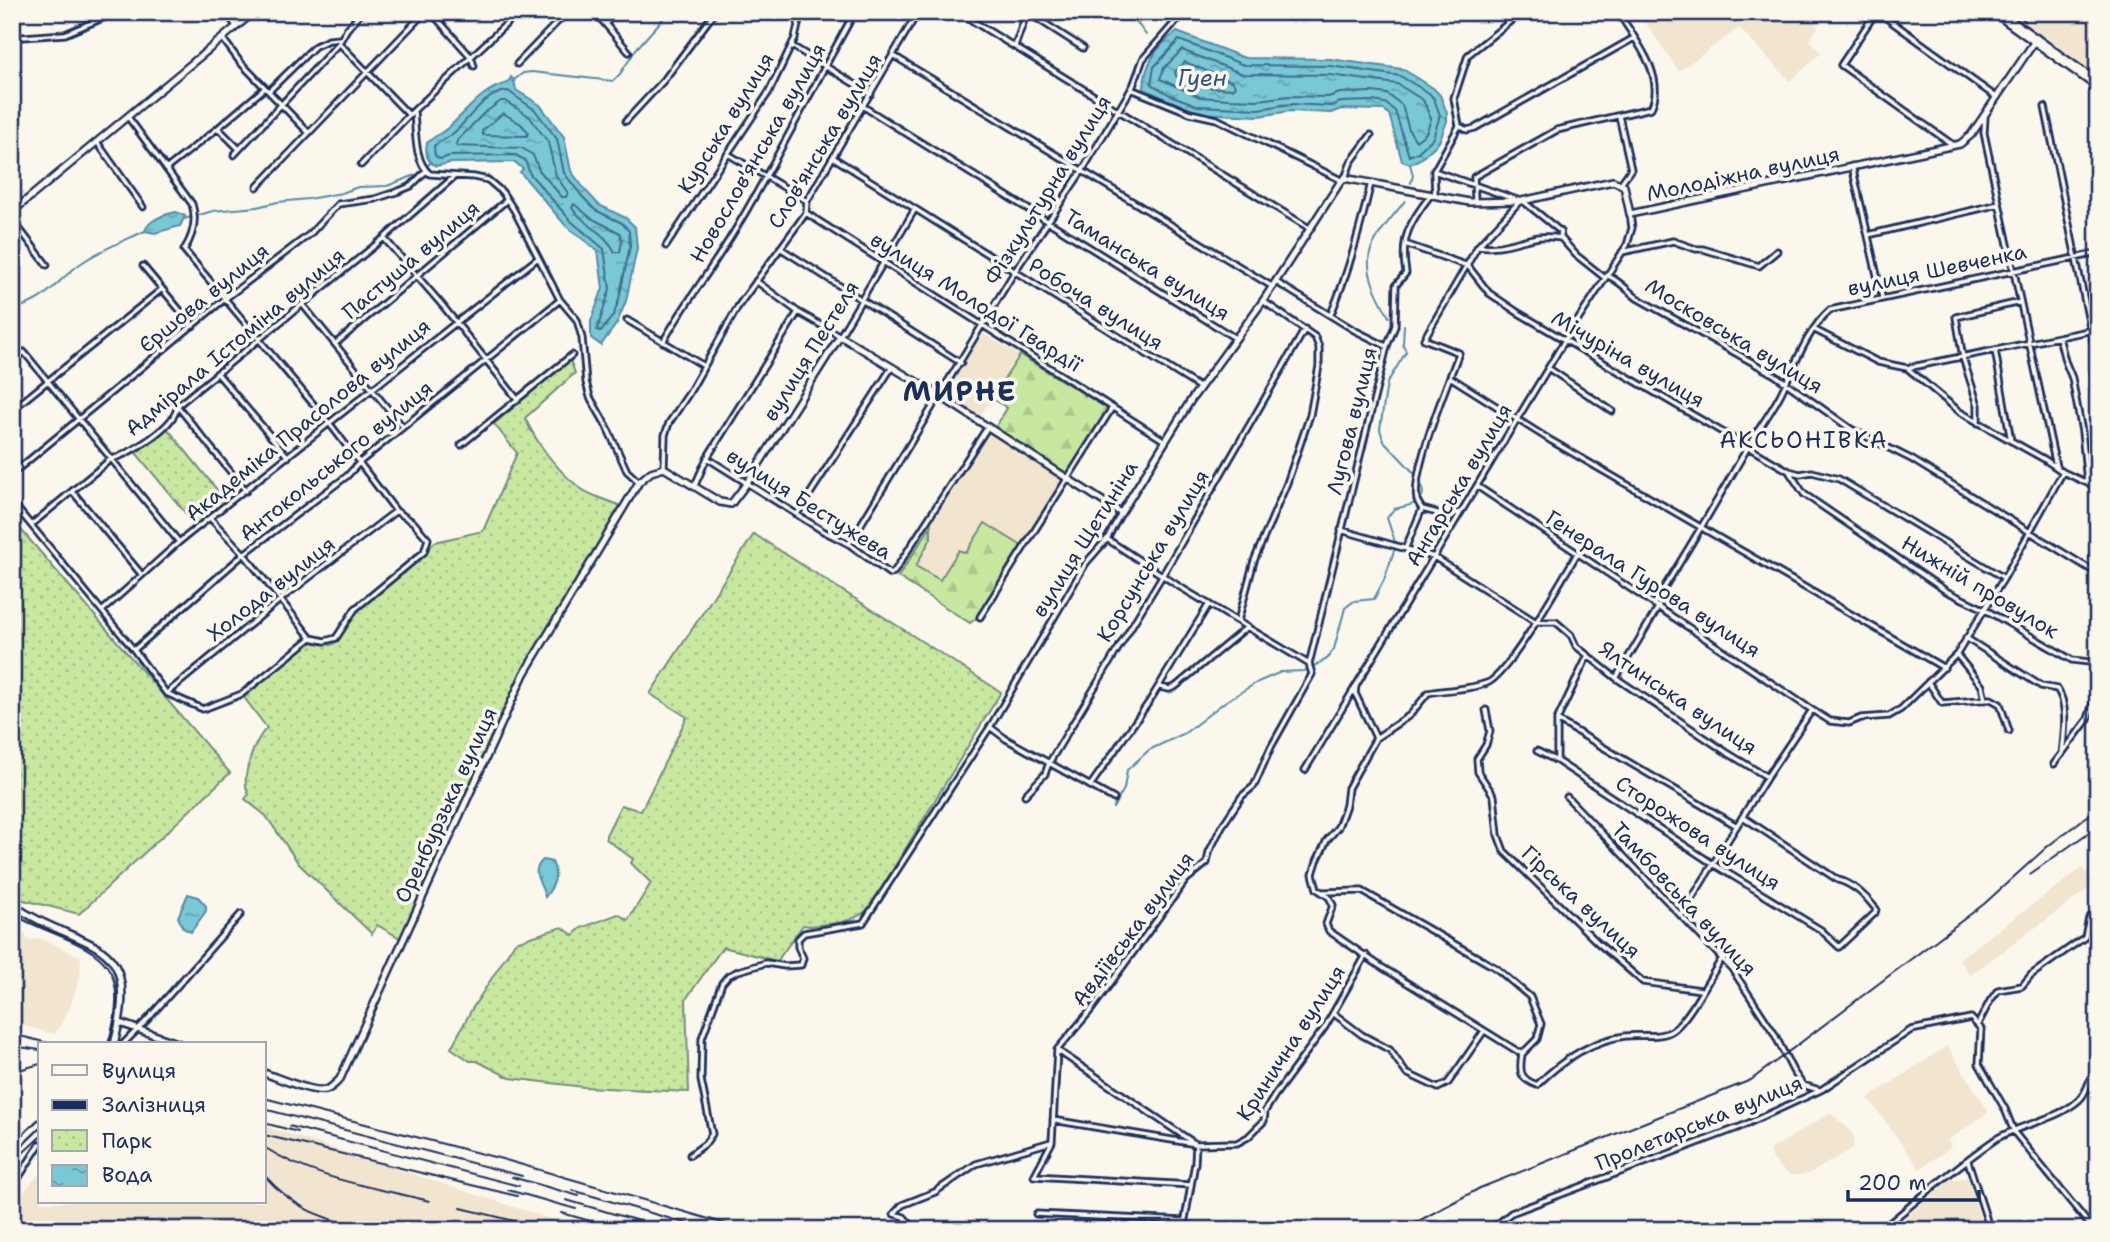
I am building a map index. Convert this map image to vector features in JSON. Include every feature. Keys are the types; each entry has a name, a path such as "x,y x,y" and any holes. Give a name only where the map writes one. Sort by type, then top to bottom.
{"street":[{"path":"23,37 35,34 65,34 117,12"},
{"path":"226,12 236,26"},
{"path":"12,212 254,12"},
{"path":"234,155 340,41 362,12"},
{"path":"257,187 425,12"},
{"path":"431,12 471,57 474,66"},
{"path":"361,165 519,12"},
{"path":"517,64 567,12"},
{"path":"595,12 629,51"},
{"path":"605,24 617,12"},
{"path":"626,121 664,80 715,12"},
{"name":"Курська вулиця","path":"666,246 769,92 792,46 801,12"},
{"name":"Новослов'янська вулиця","path":"663,342 742,219 855,12"},
{"path":"958,12 1311,229"},
{"path":"1015,46 1027,12 1083,48"},
{"name":"Фізкультурна вулиця","path":"849,544 1015,271 1082,171 1131,89 1147,53 1177,20 1193,12"},
{"path":"1433,196 1434,171 1459,127 1454,97 1468,55 1522,12"},
{"path":"1475,202 1474,177 1540,138 1557,130 1651,108 1657,96 1654,81 1644,52 1618,12"},
{"path":"1996,97 1877,12 1841,65 1955,146 1968,139 2035,40"},
{"path":"1993,12 2098,82"},
{"path":"2000,12 2098,88"},
{"name":"Слов'янська вулиця","path":"664,468 666,429 739,305 806,213 807,201 917,13"},
{"path":"221,38 309,133"},
{"path":"1459,127 1468,130 1475,128 1634,38"},
{"path":"166,169 267,89 315,46 329,40 340,41 412,113 419,154 426,172 488,180 495,184 508,200 560,300 577,320 590,397 627,471 639,482 651,472 664,468 695,485 708,458 798,312"},
{"path":"792,46 871,95"},
{"path":"894,56 1274,285 1387,346"},
{"path":"1131,89 1190,113 1217,119 1343,179 1351,162 1371,135"},
{"name":"Таманська вулиця","path":"864,107 1235,338"},
{"path":"2045,107 2098,366"},
{"path":"1986,112 1984,132 2056,466"},
{"path":"1619,116 1631,169 1621,183"},
{"path":"128,117 192,204 195,221 191,239 184,250 330,424 396,511 413,522 428,539 424,552 355,609 336,638 325,641 312,638 244,554 211,519"},
{"path":"218,128 240,149"},
{"path":"97,142 144,207"},
{"name":"Молодіжна вулиця","path":"1343,179 1475,202 1521,201 1606,182 1621,183 1630,214 1955,146"},
{"path":"729,154 807,201"},
{"name":"Робоча вулиця","path":"834,158 1199,387"},
{"path":"1852,166 1882,298"},
{"name":"Московська вулиця","path":"1434,171 1521,201 1560,232 1561,238 1576,255 1606,277 1619,281 1637,298 1786,382 1851,429 1912,459 2098,575"},
{"name":"Єршова вулиця","path":"12,474 226,298 310,234 338,204 399,191 411,186 426,172"},
{"name":"Адмірала Істоміна вулиця","path":"31,525 111,459 124,456 152,436 175,417 177,406 384,238 455,176"},
{"name":"вулиця Щетиніна","path":"690,1155 712,1135 701,1080 702,1038 722,984 728,976 738,971 766,963 801,965 803,958 798,939 804,933 863,923 990,727 1087,563 1107,539 1199,387 1264,301 1343,179"},
{"path":"1331,314 1354,251 1371,183"},
{"name":"Лугова вулиця","path":"1309,664 1387,346 1395,326 1396,285 1406,273 1403,258 1405,244 1414,216 1433,196"},
{"name":"Пастуша вулиця","path":"335,344 508,200"},
{"path":"1461,512 1445,515 1421,508 1417,500 1417,482 1436,413 1459,353 1424,339 1478,246 1521,201"},
{"path":"1868,235 1999,204"},
{"name":"вулиця Пестеля","path":"695,485 727,505 735,501 863,299 915,209"},
{"name":"вулиця Молодої Гвардії","path":"806,213 1165,440"},
{"name":"Ангарська вулиця","path":"1305,770 1565,340 1622,253 1631,237 1630,214"},
{"path":"12,219 47,265"},
{"path":"1478,246 1514,245 1540,237 1561,238"},
{"path":"384,238 517,400"},
{"path":"1622,253 1673,241 1759,266 1777,251"},
{"path":"1405,244 1468,265"},
{"path":"780,248 961,363"},
{"name":"вулиця Шевченка","path":"1654,603 1701,528 1815,330 1830,310 2098,253"},
{"name":"Академіка Прасолова вулиця","path":"102,611 179,542 538,258"},
{"name":"Мічуріна вулиця","path":"1468,265 1489,293 1788,471 1800,474 1812,471 1839,479 2004,578"},
{"path":"143,266 193,326"},
{"path":"756,281 798,312 940,396 1121,513"},
{"path":"12,410 162,289"},
{"name":"Антокольського вулиця","path":"134,650 244,554 347,476 360,462 560,300"},
{"path":"1238,621 1254,561 1287,483 1310,415 1319,366 1320,347 1315,337 1264,301"},
{"path":"1978,423 1978,405 1963,358 1956,317 2020,302"},
{"path":"302,304 403,428"},
{"path":"626,320 704,366"},
{"path":"1815,330 1878,362 1907,368 2098,329"},
{"name":"Корсунська вулиця","path":"1025,795 1045,774 1049,763 1162,576 1305,330"},
{"path":"2059,336 2072,378 2082,432 2087,482"},
{"path":"1995,351 2011,441"},
{"path":"12,361 24,352 179,542"},
{"path":"461,445 572,355"},
{"path":"797,514 892,367"},
{"path":"1548,368 1612,411"},
{"path":"1907,368 1940,397 1978,423 2063,472 2098,488"},
{"path":"217,373 288,458"},
{"path":"1450,377 1701,528 1944,667"},
{"path":"177,406 246,491"},
{"path":"980,617 1112,408"},
{"name":"вулиця Бестужева","path":"708,458 823,531 849,544 887,572 894,572 987,428"},
{"name":"Нижній провулок","path":"1788,471 1804,494 1946,591 1984,609 2072,660 2098,663"},
{"name":"Генерала Гурова вулиця","path":"1477,486 1829,721 1849,723 1861,718 1889,716 1901,709 1956,654 2004,578 2063,472"},
{"name":"Оренбурзька вулиця","path":"266,1074 316,1090 329,1089 340,1079 524,674 639,482"},
{"path":"72,491 142,575"},
{"path":"12,502 166,693 203,709 242,694 312,638"},
{"path":"1406,547 1421,508"},
{"name":"Холода вулиця","path":"166,693 281,599 396,511"},
{"name":"Ялтинська вулиця","path":"1341,530 1434,557 1536,622 1556,622 1571,635 1576,646 1616,678 1767,777"},
{"path":"1107,539 1162,576 1309,664"},
{"path":"1522,1054 1329,932 1326,924 1333,905 1329,897 1317,889 1313,874 1327,840 1338,827 1346,805 1348,788 1377,738 1410,715 1428,693 1455,690 1493,680 1536,622 1577,554"},
{"path":"1090,786 1159,687 1209,604"},
{"path":"1616,678 1659,606"},
{"path":"1159,687 1175,687 1247,627"},
{"path":"1966,638 2040,685 2057,689 2062,695 2062,754"},
{"path":"1956,654 1982,685 1985,700"},
{"path":"1557,761 1556,720 1588,655"},
{"name":"Авдіївська вулиця","path":"1058,1050 1091,1010 1185,880 1207,863 1209,852 1222,827 1241,796 1254,786 1271,747 1312,674 1309,664"},
{"path":"1357,680 1355,693 1377,738"},
{"path":"1928,682 1942,704 1991,699 2000,704 2008,731"},
{"path":"2054,764 2088,719 2098,687"},
{"name":"Гірська вулиця","path":"1486,710 1490,731 1486,745 1477,759 1478,772 1494,796 1498,835 1504,851 1597,942 1643,982 1701,990"},
{"path":"1681,916 1812,710"},
{"path":"1556,720 1737,826"},
{"path":"990,727 1006,739 1114,799"},
{"name":"Сторожова вулиця","path":"1537,751 1557,761 1713,864 1821,930 1839,947 1871,918 1876,909 1852,886 1838,880 1742,817"},
{"name":"Тамбовська вулиця","path":"1567,797 1722,959 1745,987 1803,1085 1821,1090"},
{"path":"1322,892 1362,891 1496,968 1530,997 1541,1024 1537,1039 1522,1054 1519,1070 1523,1078 1537,1085 1559,1064 1593,1045 1625,1036 1666,1034 1673,1030 1722,959"},
{"path":"12,904 33,917 93,943 108,955 119,975 123,990 120,1023 115,1042"},
{"path":"2098,912 2090,918 2085,937 2031,975 2022,986 1998,990 1978,1024 1981,1034 1979,1064 2005,1109 2014,1132 2088,1223 2098,1225"},
{"path":"125,1042 241,914"},
{"name":"Кринична вулиця","path":"1053,1121 1196,1144 1237,1143 1248,1137 1264,1121 1265,1111 1333,1013 1366,955"},
{"path":"1333,1013 1362,1035 1390,1050 1406,1073 1438,1087 1448,1083 1484,1031"},
{"name":"Пролетарська вулиця","path":"1490,1230 1511,1213 1740,1127 1821,1090 1911,1030 1950,1024 1966,1017 1978,1024"},
{"path":"120,1023 175,1042"},
{"path":"1058,1050 1052,1142 1034,1176 1191,1185"},
{"path":"1058,1050 1196,1144 1183,1230"},
{"path":"1881,1230 1997,1139 2059,1114 2079,1101 2090,1077 2098,1068"},
{"path":"12,1150 38,1125"},
{"path":"916,1230 904,1217 894,1214 902,1205 935,1192 976,1164 1052,1142"},
{"path":"12,1188 38,1147"},
{"path":"1968,1161 1990,1230"},
{"path":"1036,1214 1185,1221"},
{"path":"1715,1230 1718,1227 1720,1230"}],"shaded area":[{"path":"1638,12 1804,12 1818,27 1810,40 1821,53 1790,81 1739,28 1679,71"},
{"path":"2005,12 2098,12 2098,78 2045,40"},
{"path":"982,333 1020,355 979,418 944,395"},
{"path":"988,432 1065,480 978,617 970,623 895,574"},
{"path":"2098,864 2098,882 1970,975 1959,959 2082,868 2086,873"},
{"path":"12,925 24,933 29,941 40,938 81,957 80,977 69,1010 55,1034 12,1023"},
{"path":"1947,1046 1989,1112 1948,1140 1951,1147 1920,1169 1868,1098"},
{"path":"1830,1113 1849,1129 1854,1138 1853,1148 1809,1174 1791,1175 1784,1171 1774,1161 1769,1150"},
{"path":"266,1127 585,1230 12,1230 12,1205 38,1175 38,1204 266,1204"},
{"path":"1968,1177 1983,1230 1910,1230 1906,1217 1950,1180"}],"green space":[{"path":"1020,355 1108,409 1067,476 994,430 1007,408 992,398"},
{"path":"570,360 575,373 525,418 548,456 563,473 590,494 621,506 521,673 400,938 377,925 372,934 299,864 266,816 245,799 249,794 246,779 250,760 267,728 243,696 310,642 331,645 338,641 354,614 435,542 483,531 517,453 494,424"},
{"path":"167,428 227,502 197,527 136,453"},
{"path":"985,523 1022,546 978,617 970,623 898,577 931,526 931,538 916,566 940,580 959,550 966,553"},
{"path":"17,525 230,773 79,914 20,899 12,891 12,529"},
{"path":"754,534 1001,692 864,913 842,922 803,925 777,961 723,947 686,999 689,1092 584,1087 510,1078 477,1061 470,1061 451,1048 472,1009 515,942 562,927 573,935 581,928 618,914 628,920 651,883 631,863 633,859 606,839 606,835 621,805 641,811 687,717 650,694"}],"water":[{"name":"Гуен","path":"1177,32 1245,58 1330,59 1402,69 1440,95 1447,121 1439,142 1422,158 1410,164 1402,161 1389,114 1384,110 1341,109 1331,113 1290,111 1259,116 1197,113 1144,89 1146,72 1153,56 1163,43"},
{"path":"511,77 516,90 540,105 564,137 571,171 586,191 599,205 626,218 635,227 637,248 626,301 617,323 601,345 591,338 591,321 603,288 598,251 566,226 520,172 523,169 515,162 450,163 436,166 427,157 427,143 476,100 508,83"},
{"path":"176,212 185,216 180,226 155,233 145,231 153,221"},
{"path":"543,860 552,862 555,871 553,885 545,897 537,873"},
{"path":"188,894 198,897 206,906 206,911 191,932 183,928 178,917"}],"waterway":[{"path":"514,80 523,73 532,72 613,81 637,48 669,12"},
{"path":"1129,12 1146,35"},
{"path":"199,215 308,199 342,193 358,187 387,186 421,173 431,162"},
{"path":"1410,164 1413,175 1411,183"},
{"path":"1389,317 1372,281 1369,258 1378,236 1405,201"},
{"path":"184,219 191,217"},
{"path":"12,309 42,297 95,254 145,231"},
{"path":"1404,325 1403,344 1406,352 1387,383 1380,429 1383,440 1416,475"},
{"path":"1113,808 1124,789 1127,770 1149,750 1185,733 1226,701 1258,682 1281,672 1304,671 1327,659 1334,649 1345,608 1354,601 1374,599 1384,580 1396,545 1387,518 1394,509 1421,499 1423,494 1420,480"}],"tram line":[{"path":"12,914 81,945 109,969 115,987 115,1012 108,1042"},
{"path":"12,1163 38,1139"}],"railway":[{"path":"2014,12 2025,21"},
{"path":"1402,1230 1480,1188 1751,1080 1984,904 2048,846 2098,808"},
{"path":"2030,874 2098,826"},
{"path":"12,1034 44,1042"},
{"path":"12,1046 38,1050"},
{"path":"12,1072 38,1065"},
{"path":"266,1099 502,1159 747,1230"},
{"path":"266,1110 522,1176"},
{"path":"266,1124 298,1132"},
{"path":"289,1126 519,1186"},
{"path":"266,1135 517,1196"},
{"path":"266,1148 323,1174 429,1201"},
{"path":"266,1177 287,1197 310,1211 366,1230"},
{"path":"512,1177 579,1196"},
{"path":"508,1190 576,1209"},
{"path":"572,1190 709,1230"},
{"path":"566,1200 670,1230"},
{"path":"461,1208 552,1230"},
{"path":"562,1213 622,1230"},
{"path":"248,1226 252,1230"}],"district":[{"name":"МИРНЕ","path":"960,391"},
{"name":"АКСЬОНІВКА","path":"1804,440"}]}
